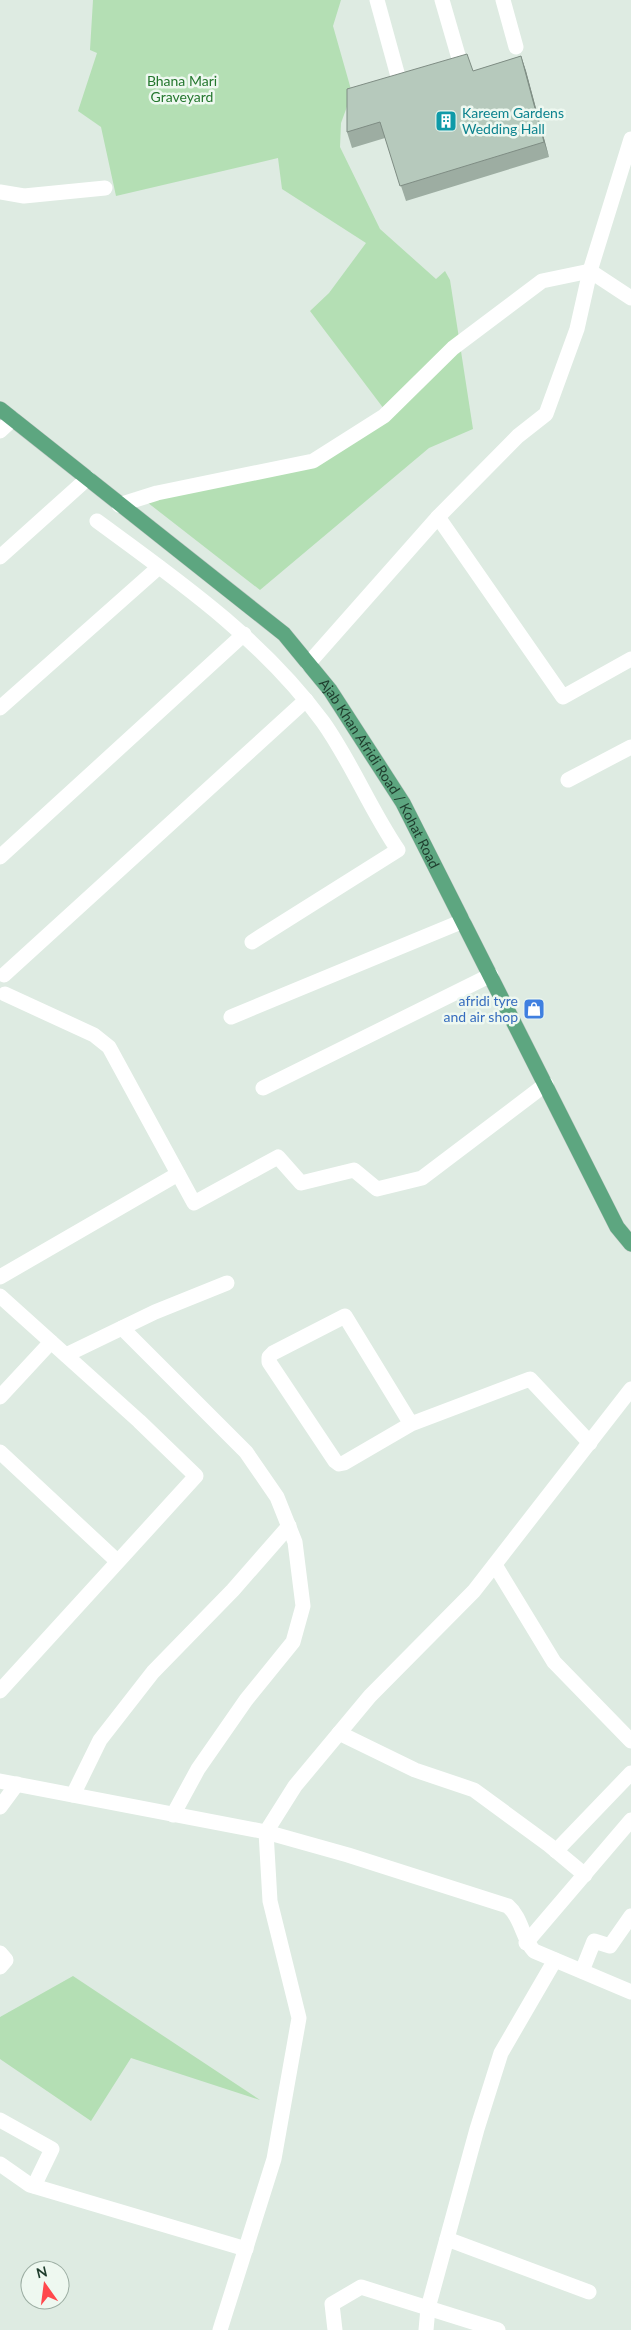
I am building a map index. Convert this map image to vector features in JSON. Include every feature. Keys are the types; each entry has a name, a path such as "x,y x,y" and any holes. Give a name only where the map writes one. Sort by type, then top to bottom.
{"main road":[{"name":"Ajab Khan Afridi Road / Kohat Road","path":"0,409 284,634 330,690 403,802 618,1227 631,1244"}],"street":[{"path":"377,0 398,80"},
{"path":"442,0 460,62"},
{"path":"503,0 516,47"},
{"path":"308,664 438,516 518,436 546,414 577,329 590,271 631,139"},
{"path":"0,192 24,196 105,188"},
{"path":"119,505 157,493 313,461 384,416 453,348 542,282 590,271 631,298"},
{"path":"0,431 13,419"},
{"path":"0,557 88,478"},
{"path":"438,516 563,697 631,659"},
{"path":"97,521 244,634 306,700 349,762 381,825 398,850 252,942"},
{"path":"0,708 159,567"},
{"path":"0,857 244,634"},
{"path":"306,700 2,973 3,1000 94,1035 109,1047 194,1203 278,1157 301,1183 354,1170 377,1189 422,1178 546,1084"},
{"path":"568,780 631,747"},
{"path":"231,1017 463,920"},
{"path":"264,1088 491,975"},
{"path":"0,1276 178,1174"},
{"path":"66,1355 155,1312 227,1283"},
{"path":"0,1296 196,1476 0,1692"},
{"path":"411,1424 345,1316 273,1353 269,1357 275,1370 335,1461 339,1464 411,1424 530,1379 590,1443"},
{"path":"122,1328 246,1452 277,1497 295,1542 303,1606 292,1642 246,1700 198,1769 173,1815"},
{"path":"0,1397 51,1342"},
{"path":"220,2330 274,2159 299,2018 270,1901 266,1832 295,1786 370,1696 474,1591 631,1389"},
{"path":"0,1452 117,1561"},
{"path":"73,1795 100,1740 153,1672 233,1590 289,1526"},
{"path":"495,1565 554,1662 631,1741"},
{"path":"339,1733 415,1770 474,1790 556,1851 584,1875"},
{"path":"556,1851 631,1773"},
{"path":"0,1781 266,1832 348,1855 508,1906 516,1912 526,1942 534,1951 631,1992"},
{"path":"0,1807 17,1784"},
{"path":"526,1942 631,1820"},
{"path":"582,1971 594,1940 610,1946 631,1916"},
{"path":"0,1953 6,1960 0,1967"},
{"path":"426,2330 428,2308 501,2052 555,1960"},
{"path":"0,2120 52,2149 34,2186"},
{"path":"0,2164 34,2186 246,2249"},
{"path":"447,2238 589,2292"},
{"path":"335,2330 332,2304 361,2287 498,2330"}],"green space":[{"name":"Bhana Mari Graveyard","path":"93,0 341,0 333,26 352,93 341,123 340,147 380,229 436,279 445,271 450,280 473,429 429,448 260,590 134,492 157,493 313,461 387,413 310,311 329,293 366,243 282,189 278,158 116,196 101,127 78,111 97,53 90,50"},
{"path":"73,1976 260,2100 131,2058 91,2121 0,2059 0,2017"}],"building":[{"name":"Kareem Gardens Wedding Hall","path":"467,54 473,71 521,56 544,142 400,186 380,122 347,132 347,89"}],"place":[{"name":"Kareem Gardens Wedding Hall","path":"446,121"},
{"name":"afridi tyre and air shop","path":"534,1009"}]}
